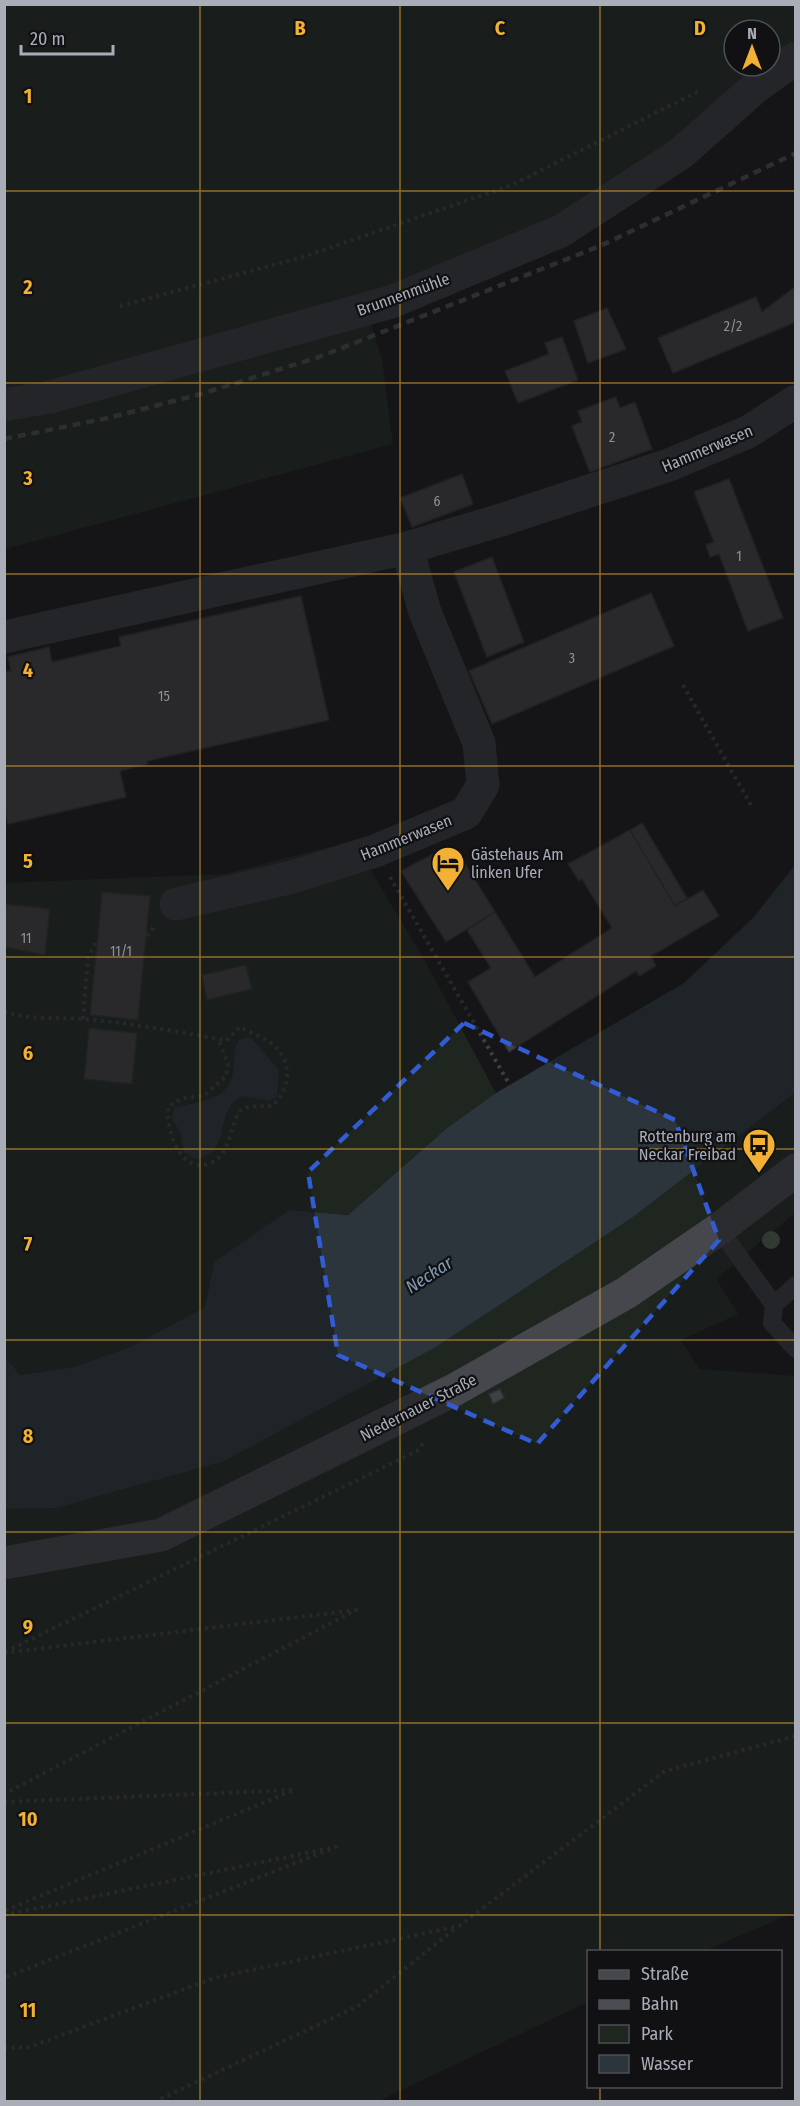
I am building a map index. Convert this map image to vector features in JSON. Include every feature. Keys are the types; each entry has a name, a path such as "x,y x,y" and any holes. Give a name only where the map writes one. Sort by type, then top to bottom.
{"main road":[{"name":"Niedernauer Straße","path":"4,1563 161,1535 454,1390 626,1293 719,1229 795,1170"}],"street":[{"name":"Brunnenmühle","path":"4,405 50,397 391,302 561,231 680,154 757,86 795,58"},
{"name":"Hammerwasen","path":"4,637 406,548 669,465 748,432 795,401"},
{"name":"Hammerwasen","path":"176,904 289,878 375,851 466,813 483,785 479,743 425,612 406,548"}],"lane":[{"path":"719,1229 774,1305"},
{"path":"795,1285 774,1305 772,1323 795,1349"}],"path":[{"path":"120,306 303,257 512,185 711,84"},
{"path":"683,685 752,807"},
{"path":"375,851 508,1082"},
{"path":"83,1019 88,957 98,941"},
{"path":"4,1012 20,1017 83,1019 218,1038 226,1041 240,1027 271,1044 284,1061 288,1079 284,1096 272,1106 247,1107 240,1111 226,1148 210,1163 198,1164 182,1157 174,1145 166,1116 169,1106 183,1098 204,1096 226,1076 228,1064 218,1038"},
{"path":"4,1653 356,1610 4,1794"},
{"path":"154,2102 358,2006 459,1926 665,1771 795,1736"},
{"path":"4,1802 294,1790 4,1913"},
{"path":"4,1913 336,1847 4,1978"},
{"path":"4,2048 30,2047 214,1978 459,1926"}],"highlighted area":[{"path":"464,1023 675,1120 719,1240 537,1444 338,1355 308,1172"}],"green space":[{"path":"5,5 795,5 795,40 782,52 782,18 722,18 722,78 751,78 647,162 550,218 363,298 382,360 393,444 5,549"},
{"path":"353,841 425,961 496,1093 447,1128 348,1215 289,1210 214,1262 205,1307 130,1347 74,1367 20,1375 4,1357 4,883 224,874"},
{"path":"795,1093 795,1213 716,1279 738,1314 681,1340 699,1369 795,1376 795,1912 706,1950 587,1950 587,2002 378,2101 5,2101 4,1509 56,1508 633,1217"}],"water":[{"name":"Neckar","path":"795,865 795,1093 633,1217 434,1348 224,1461 56,1508 5,1509 5,1357 20,1375 74,1367 130,1347 205,1307 214,1262 289,1210 348,1215 447,1128 496,1093 684,983 754,917"},
{"path":"250,1037 279,1070 277,1097 268,1101 242,1096 231,1105 227,1113 218,1144 206,1155 196,1159 184,1152 180,1131 172,1120 174,1108 204,1101 221,1093 232,1078 237,1043 239,1040"}],"building":[{"path":"796,286 796,322 673,373 658,338 756,297 762,312"},
{"path":"607,308 626,349 588,363 574,321"},
{"path":"562,337 578,380 518,403 505,371 549,354 545,343"},
{"path":"616,397 620,408 635,402 652,449 590,472 572,426 582,422 578,411"},
{"path":"462,474 473,504 412,527 400,498"},
{"path":"729,479 783,618 748,631 719,554 710,557 706,545 714,542 694,492"},
{"path":"492,557 524,642 487,657 454,572"},
{"path":"651,593 674,646 492,724 469,671"},
{"path":"301,596 329,720 147,761 148,764 120,771 126,797 8,824 4,808 4,672 11,671 8,657 49,647 52,662 121,646 119,637"},
{"path":"642,823 687,898 675,906 630,830"},
{"path":"630,830 675,906 703,890 719,916 651,956 656,966 639,976 636,971 509,1052 468,982 491,968 467,930 495,912 535,977 612,928 582,879 579,881 568,864"},
{"name":"Gästehaus Am linken Ufer","path":"439,851 446,860 458,852 495,912 446,942 401,871"},
{"path":"102,892 150,896 138,1020 90,1015"},
{"path":"4,904 50,909 45,955 4,947"},
{"path":"246,965 252,989 207,1000 202,975"},
{"path":"89,1028 137,1033 132,1084 84,1079"},
{"path":"500,1389 504,1398 493,1404 489,1394"}],"railway":[{"path":"4,439 108,418 201,394 319,357 600,246 796,153"}],"place":[{"name":"Gästehaus Am linken Ufer","path":"448,892"},
{"name":"Rottenburg am Neckar Freibad","path":"759,1174"}]}
